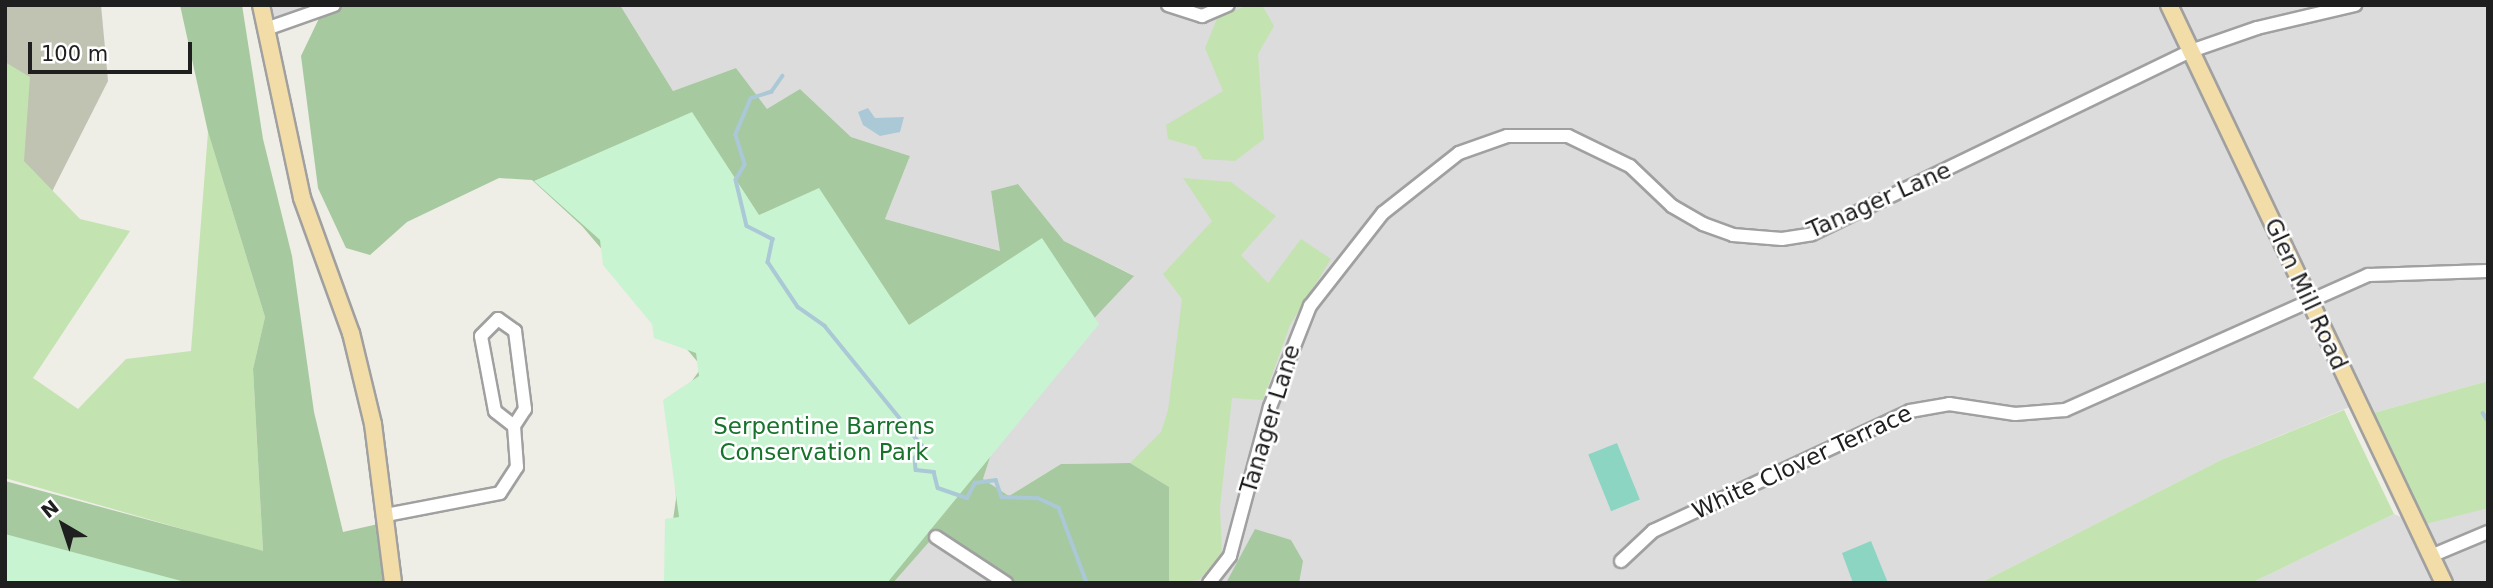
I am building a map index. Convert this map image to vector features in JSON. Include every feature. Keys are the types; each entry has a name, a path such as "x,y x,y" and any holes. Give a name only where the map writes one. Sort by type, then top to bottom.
{"main road":[{"path":"261,5 302,198 351,333 386,515 393,583"},
{"name":"Glen Mill Road","path":"2169,5 2444,583"}],"street":[{"path":"266,29 334,5"},
{"path":"1168,5 1202,16 1228,5"},
{"name":"Tanager Lane","path":"1209,583 1230,556 1269,407 1310,306 1383,213 1459,153 1507,136 1568,136 1630,166 1703,225 1782,239 1812,234 2191,51 2257,27 2355,5"},
{"name":"White Clover Terrace","path":"1621,561 1653,531 1910,411 1949,404 2015,414 2065,410 2308,298 2368,275 2488,271"},
{"path":"386,515 500,493 517,467 514,426 526,409 515,331 498,319 481,336 495,411 514,426"},
{"path":"2431,556 2488,532"},
{"path":"936,537 1006,583"}],"shaded area":[{"path":"5,5 101,5 108,81 31,233 5,256"},
{"path":"261,5 334,5 266,29"},
{"path":"620,5 2488,5 2488,381 2370,414 2364,401 2221,460 1980,583 1169,583 1169,487 1130,463 1061,464 1009,496 983,479 1004,414 1133,275 1064,241 1018,184 991,191 1001,251 885,219 910,156 851,137 800,89 767,110 736,68 673,91"},
{"path":"2488,506 2488,583 2251,583 2394,514 2416,524"},
{"path":"936,533 1016,583 893,583"}],"green space":[{"path":"180,5 242,5 263,139 292,256 314,412 343,532 387,522 393,583 5,583 5,481 263,551 253,369 265,317 208,132"},
{"path":"334,5 620,5 673,91 736,68 767,109 800,89 851,137 910,156 885,219 1000,251 991,191 1018,184 1064,241 1134,276 1004,414 983,479 1009,496 1061,464 1130,463 1169,487 1169,583 1016,583 936,534 893,583 664,583 676,499 673,407 702,367 582,226 532,180 499,178 407,222 370,255 346,248 318,188 301,56 323,10"},
{"path":"1250,5 1262,5 1274,26 1258,54 1264,139 1235,161 1203,159 1196,147 1168,139 1166,125 1223,91 1205,48 1218,16"},
{"path":"5,62 30,77 24,161 80,219 130,231 33,378 78,409 126,359 191,351 208,132 265,317 253,369 263,552 5,478"},
{"name":"Serpentine Barrens Conservation Park","path":"692,112 759,215 819,188 909,325 1042,238 1099,324 887,583 664,583 665,519 679,517 663,400 699,376 696,353 654,338 652,324 603,265 600,240 534,181"},
{"path":"1183,178 1231,182 1276,216 1241,255 1268,283 1301,239 1331,259 1290,325 1263,400 1232,398 1220,507 1222,554 1199,580 1169,583 1169,487 1130,463 1161,432 1168,410 1182,299 1163,274 1212,221"},
{"path":"2488,381 2488,508 2425,524 2370,414"},
{"path":"2344,410 2394,514 2251,583 1980,583 2221,460"},
{"path":"1617,443 1640,500 1611,511 1588,455"},
{"path":"1255,529 1291,540 1303,561 1299,583 1226,583"},
{"path":"5,534 65,550 189,583 5,583"},
{"path":"1871,541 1888,583 1853,583 1842,553"}],"water":[{"path":"868,108 875,118 904,117 900,132 880,136 863,125 858,112"}],"waterway":[{"path":"783,76 772,92 751,99 736,135 745,165 736,180 747,226 773,239 768,262 798,307 825,326 925,449 915,458 916,470 934,472 938,488 967,498 975,483 996,480 1002,497 1038,498 1059,508 1087,583"},
{"path":"2483,413 2488,421"}]}
